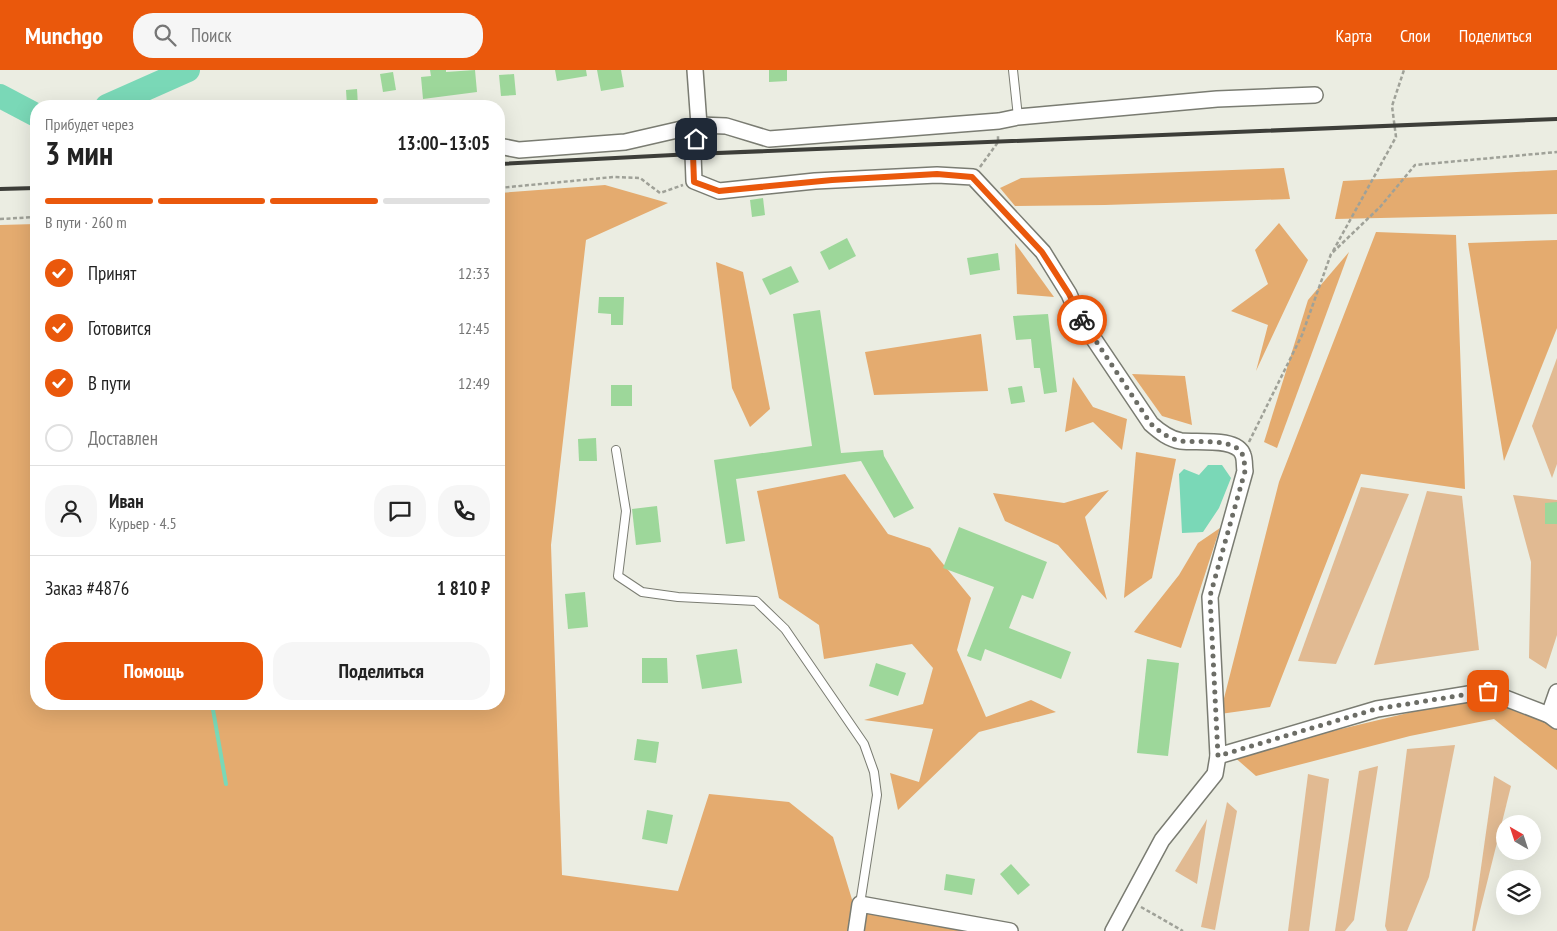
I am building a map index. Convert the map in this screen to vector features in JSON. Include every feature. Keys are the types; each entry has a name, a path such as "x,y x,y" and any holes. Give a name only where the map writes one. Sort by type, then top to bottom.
{"street":[{"path":"695,70 699,124 693,154 694,182 719,191 815,181 937,174 972,177 1042,252 1069,294 1080,316 1151,424 1166,436 1180,441 1234,445 1243,454 1245,471 1210,596 1218,756 1215,774 1162,840 1113,931"},
{"path":"505,147 519,150 625,142 699,124 726,126 769,139 999,121 1217,99 1315,95"},
{"path":"1218,756 1376,709 1488,691 1553,718 1557,692"},
{"path":"856,931 860,904 1010,931"}],"lane":[{"path":"1013,70 1018,118"},
{"path":"616,450 626,511 618,576 642,592 678,597 756,601 785,629 864,744 874,772 877,795 860,904"}],"path":[{"path":"1243,454 1302,335 1331,254 1396,137 1392,106 1404,70"},
{"path":"972,177 998,142 999,121"},
{"path":"1331,254 1380,207 1415,165 1557,152"},
{"path":"505,187 613,177 640,178 660,194 694,182"},
{"path":"0,219 30,217"},
{"path":"1129,901 1183,931"}],"shaded area":[{"path":"1284,168 1290,199 1015,206 1000,188 1021,178"},
{"path":"1557,170 1557,214 1335,219 1343,181"},
{"path":"605,185 668,203 586,240 551,545 562,875 678,891 709,794 789,802 833,837 854,906 975,931 0,931 0,225 30,224 30,710 505,710 505,193"},
{"path":"1279,223 1308,260 1256,371 1268,325 1231,311 1268,284 1255,250"},
{"path":"1376,232 1456,235 1465,489 1361,474 1270,707 1220,714 1279,482"},
{"path":"1557,240 1557,328 1504,461 1468,243"},
{"path":"1015,243 1054,297 1017,294"},
{"path":"1349,252 1277,448 1264,442 1308,300"},
{"path":"716,262 743,272 770,409 750,427 732,388"},
{"path":"981,334 988,391 874,395 865,352"},
{"path":"1557,358 1557,464 1552,478 1532,426"},
{"path":"1132,374 1185,376 1192,425 1162,416"},
{"path":"1073,377 1093,407 1127,419 1122,450 1093,422 1065,432"},
{"path":"1136,452 1176,459 1152,578 1124,598"},
{"path":"1208,465 1222,465 1231,478 1219,508 1203,532 1182,533 1179,474 1184,469 1199,475"},
{"path":"845,474 888,534 930,548 971,598 957,650 986,717 1031,700 1056,712 979,732 898,810 890,773 919,782 933,729 864,720 923,704 933,668 912,644 824,659 819,625 779,598 757,491"},
{"path":"1361,487 1409,494 1336,664 1298,661"},
{"path":"1109,490 1085,517 1107,600 1058,545 1005,521 993,493 1064,503"},
{"path":"1427,491 1462,496 1479,650 1374,665"},
{"path":"1513,495 1557,500 1557,635 1546,669 1529,658 1531,562"},
{"path":"1220,528 1181,648 1134,632 1179,575 1198,543"},
{"path":"1458,701 1518,701 1557,724 1557,770 1494,719 1410,736 1256,776 1232,755"},
{"path":"1455,745 1429,877 1407,931 1387,931 1385,926 1407,749"},
{"path":"1378,766 1354,920 1345,931 1335,931 1359,771"},
{"path":"1308,774 1329,779 1309,931 1288,931"},
{"path":"1494,776 1511,786 1504,815 1496,815 1496,846 1475,931 1472,931"},
{"path":"1227,802 1237,811 1215,930 1201,927"},
{"path":"1207,819 1197,884 1175,871"}],"building":[{"path":"430,70 446,70 446,72 475,70 477,92 423,99 421,77 431,76"},
{"path":"555,70 586,70 587,76 557,81"},
{"path":"597,70 621,70 624,87 601,91"},
{"path":"769,70 787,70 787,81 769,82"},
{"path":"393,72 396,90 383,92 380,74"},
{"path":"514,74 516,95 501,96 499,75"},
{"path":"357,89 358,100 347,100 346,90"},
{"path":"763,198 765,215 752,217 750,200"},
{"path":"847,238 856,256 829,270 820,252"},
{"path":"998,253 1000,270 970,275 967,258"},
{"path":"791,266 799,282 770,295 762,279"},
{"path":"599,297 624,297 623,325 611,325 611,314 598,313"},
{"path":"820,310 841,453 883,450 884,456 914,508 894,518 861,461 736,479 745,541 726,544 714,460 812,446 793,314"},
{"path":"1048,314 1057,392 1044,394 1040,368 1034,368 1031,339 1016,340 1013,316"},
{"path":"611,385 632,385 632,406 611,406"},
{"path":"1022,386 1025,402 1011,404 1008,388"},
{"path":"596,438 597,461 579,461 578,439"},
{"path":"1557,502 1557,524 1545,524 1545,503"},
{"path":"657,506 661,542 636,545 632,509"},
{"path":"959,527 1047,562 1033,599 1022,595 1009,628 1071,652 1061,679 985,649 981,661 967,656 994,587 943,568"},
{"path":"585,592 588,627 568,629 565,594"},
{"path":"737,649 742,683 702,689 696,655"},
{"path":"642,658 667,658 668,683 642,683"},
{"path":"1147,659 1179,663 1168,756 1137,753"},
{"path":"876,663 906,673 898,696 869,686"},
{"path":"637,739 659,742 656,763 634,760"},
{"path":"647,810 673,815 667,844 642,839"},
{"path":"1011,864 1030,885 1018,895 1000,874"},
{"path":"946,874 975,879 972,895 944,890"}],"waterway":[{"path":"120,100 188,70"},
{"path":"0,96 30,112"},
{"path":"213,710 226,784"}],"railway":[{"path":"505,164 693,154 1557,119"},
{"path":"0,189 30,188"}],"way so far":[{"path":"1082,320 1151,424 1166,436 1180,441 1234,445 1243,454 1245,471 1210,596 1218,756 1376,709 1488,691"}],"route":[{"path":"696,139 693,154 694,182 719,191 815,181 937,174 972,177 1042,252 1069,294 1082,320"}]}
